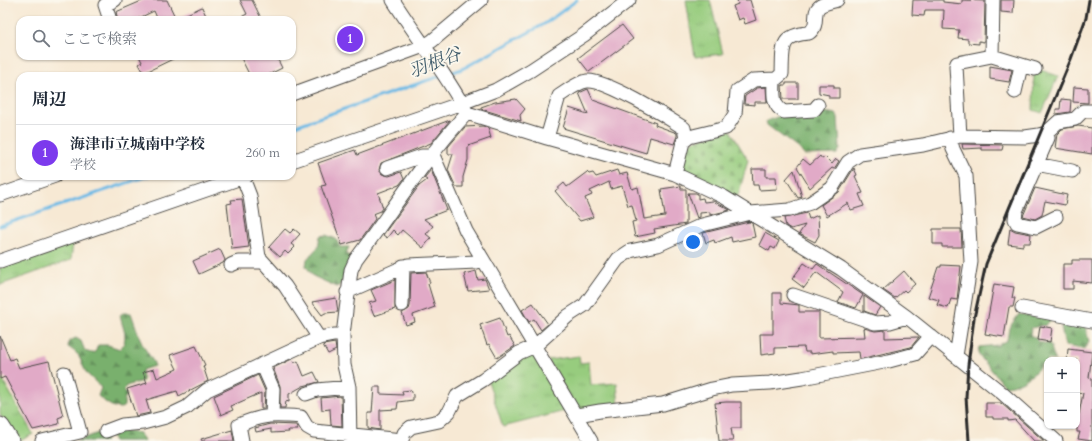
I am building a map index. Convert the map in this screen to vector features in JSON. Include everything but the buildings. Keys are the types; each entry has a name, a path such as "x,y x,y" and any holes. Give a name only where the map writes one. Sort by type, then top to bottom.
{"highway":[{"path":"0,427 9,441"}],"street":[{"path":"109,16 105,5 115,0"},
{"path":"393,0 462,105 546,138 675,174 724,197 841,269 907,317 1002,393 1056,441"},
{"path":"296,93 427,51 432,41 481,0"},
{"path":"296,160 462,105 496,90 531,70 584,35 629,0"},
{"path":"675,174 683,142 689,137 726,128 735,114 737,91 754,80 774,79 782,74 783,47 788,38 794,34 809,33 816,26 817,11 819,7 837,0"},
{"path":"992,56 993,0"},
{"path":"956,356 971,262 971,247 966,176 953,149 955,137 956,66 957,63 962,60 992,56 1035,69"},
{"path":"1015,92 1021,66"},
{"path":"774,79 775,106 784,112 814,110 818,105"},
{"path":"546,138 560,96 585,81 596,81 654,109 684,128 686,139"},
{"path":"350,438 349,387 344,365 343,335 350,270 356,259 433,156 462,105"},
{"path":"242,441 239,425 257,417 272,415 301,417 307,428 314,431 350,438 402,440 404,433 411,427 439,421 449,412 457,396 483,380 519,353 535,346 568,316 585,305 618,259 630,251 658,245 702,224 750,213 789,210 810,203 832,188 848,162 860,154 955,137 1025,137 1046,133 1058,122 1074,119 1083,111 1092,111"},
{"path":"1046,133 1048,138 1016,211 1015,219 1017,223 1036,227 1056,218"},
{"path":"387,168 422,156 433,156"},
{"path":"433,156 466,231 577,415 591,441"},
{"path":"1036,164 1072,171"},
{"path":"0,195 43,180"},
{"path":"0,261 236,180"},
{"path":"246,180 250,196 259,257 285,286 319,338"},
{"path":"347,292 403,266 418,263 477,262 482,258"},
{"path":"231,265 238,262 263,262"},
{"path":"402,304 403,266"},
{"path":"793,295 876,323 890,322 907,317"},
{"path":"1022,308 1092,321"},
{"path":"106,431 122,426 143,423 166,417 187,406 207,390 262,364 319,338 343,335"},
{"path":"577,415 600,410 663,404 732,384 770,383 889,361 915,354 931,336"},
{"path":"262,364 273,389 272,415"},
{"path":"42,441 80,432 64,374"},
{"path":"306,394 317,390 349,387"}],"green space":[{"path":"686,0 710,0 723,54 695,57"},
{"path":"1038,69 1058,76 1042,113 1033,110 1034,72"},
{"path":"824,112 836,114 838,117 840,149 837,154 804,155 800,150 767,125 766,121 783,115"},
{"path":"730,130 748,160 739,193 735,200 681,170 687,146 693,141"},
{"path":"326,235 336,239 340,247 349,247 346,253 351,257 348,270 343,282 337,287 313,276 306,266 307,259 318,247 320,236"},
{"path":"73,243 71,260 0,285 0,268"},
{"path":"123,313 131,313 142,344 154,363 154,366 142,370 143,381 126,386 124,390 127,396 124,399 124,407 117,408 110,405 98,396 101,388 86,372 78,355 68,347 69,341 76,338 81,341 85,351 91,353 95,353 98,345 108,345 120,349 123,345 125,336 120,315"},
{"path":"1019,314 1052,319 1046,325 1031,328 1030,335 1036,338 1038,342 1050,344 1054,357 1044,357 1044,364 1042,364 1026,380 1005,386 978,354 979,347 998,345 1007,340 1009,328"},
{"path":"1065,323 1085,325 1089,342 1084,349 1065,346 1061,327"},
{"path":"530,349 569,410 503,427 488,381"},
{"path":"579,356 580,363 589,362 591,385 617,383 619,406 578,412 548,360"},
{"path":"0,375 33,434 20,441 17,441 0,414"},
{"path":"121,430 139,433 145,441 114,441 111,435"},
{"path":"101,432 106,441 76,441"}],"waterway":[{"name":"羽根谷","path":"447,74 462,69 546,23 577,0"},
{"name":"羽根谷","path":"296,126 440,76"},
{"name":"羽根谷","path":"0,226 136,180"}],"railway":[{"path":"969,441 966,397 968,365 974,318 986,264 1071,59 1086,18 1089,0"}],"place":[{"name":"海津市立城南中学校","path":"350,39"}]}
